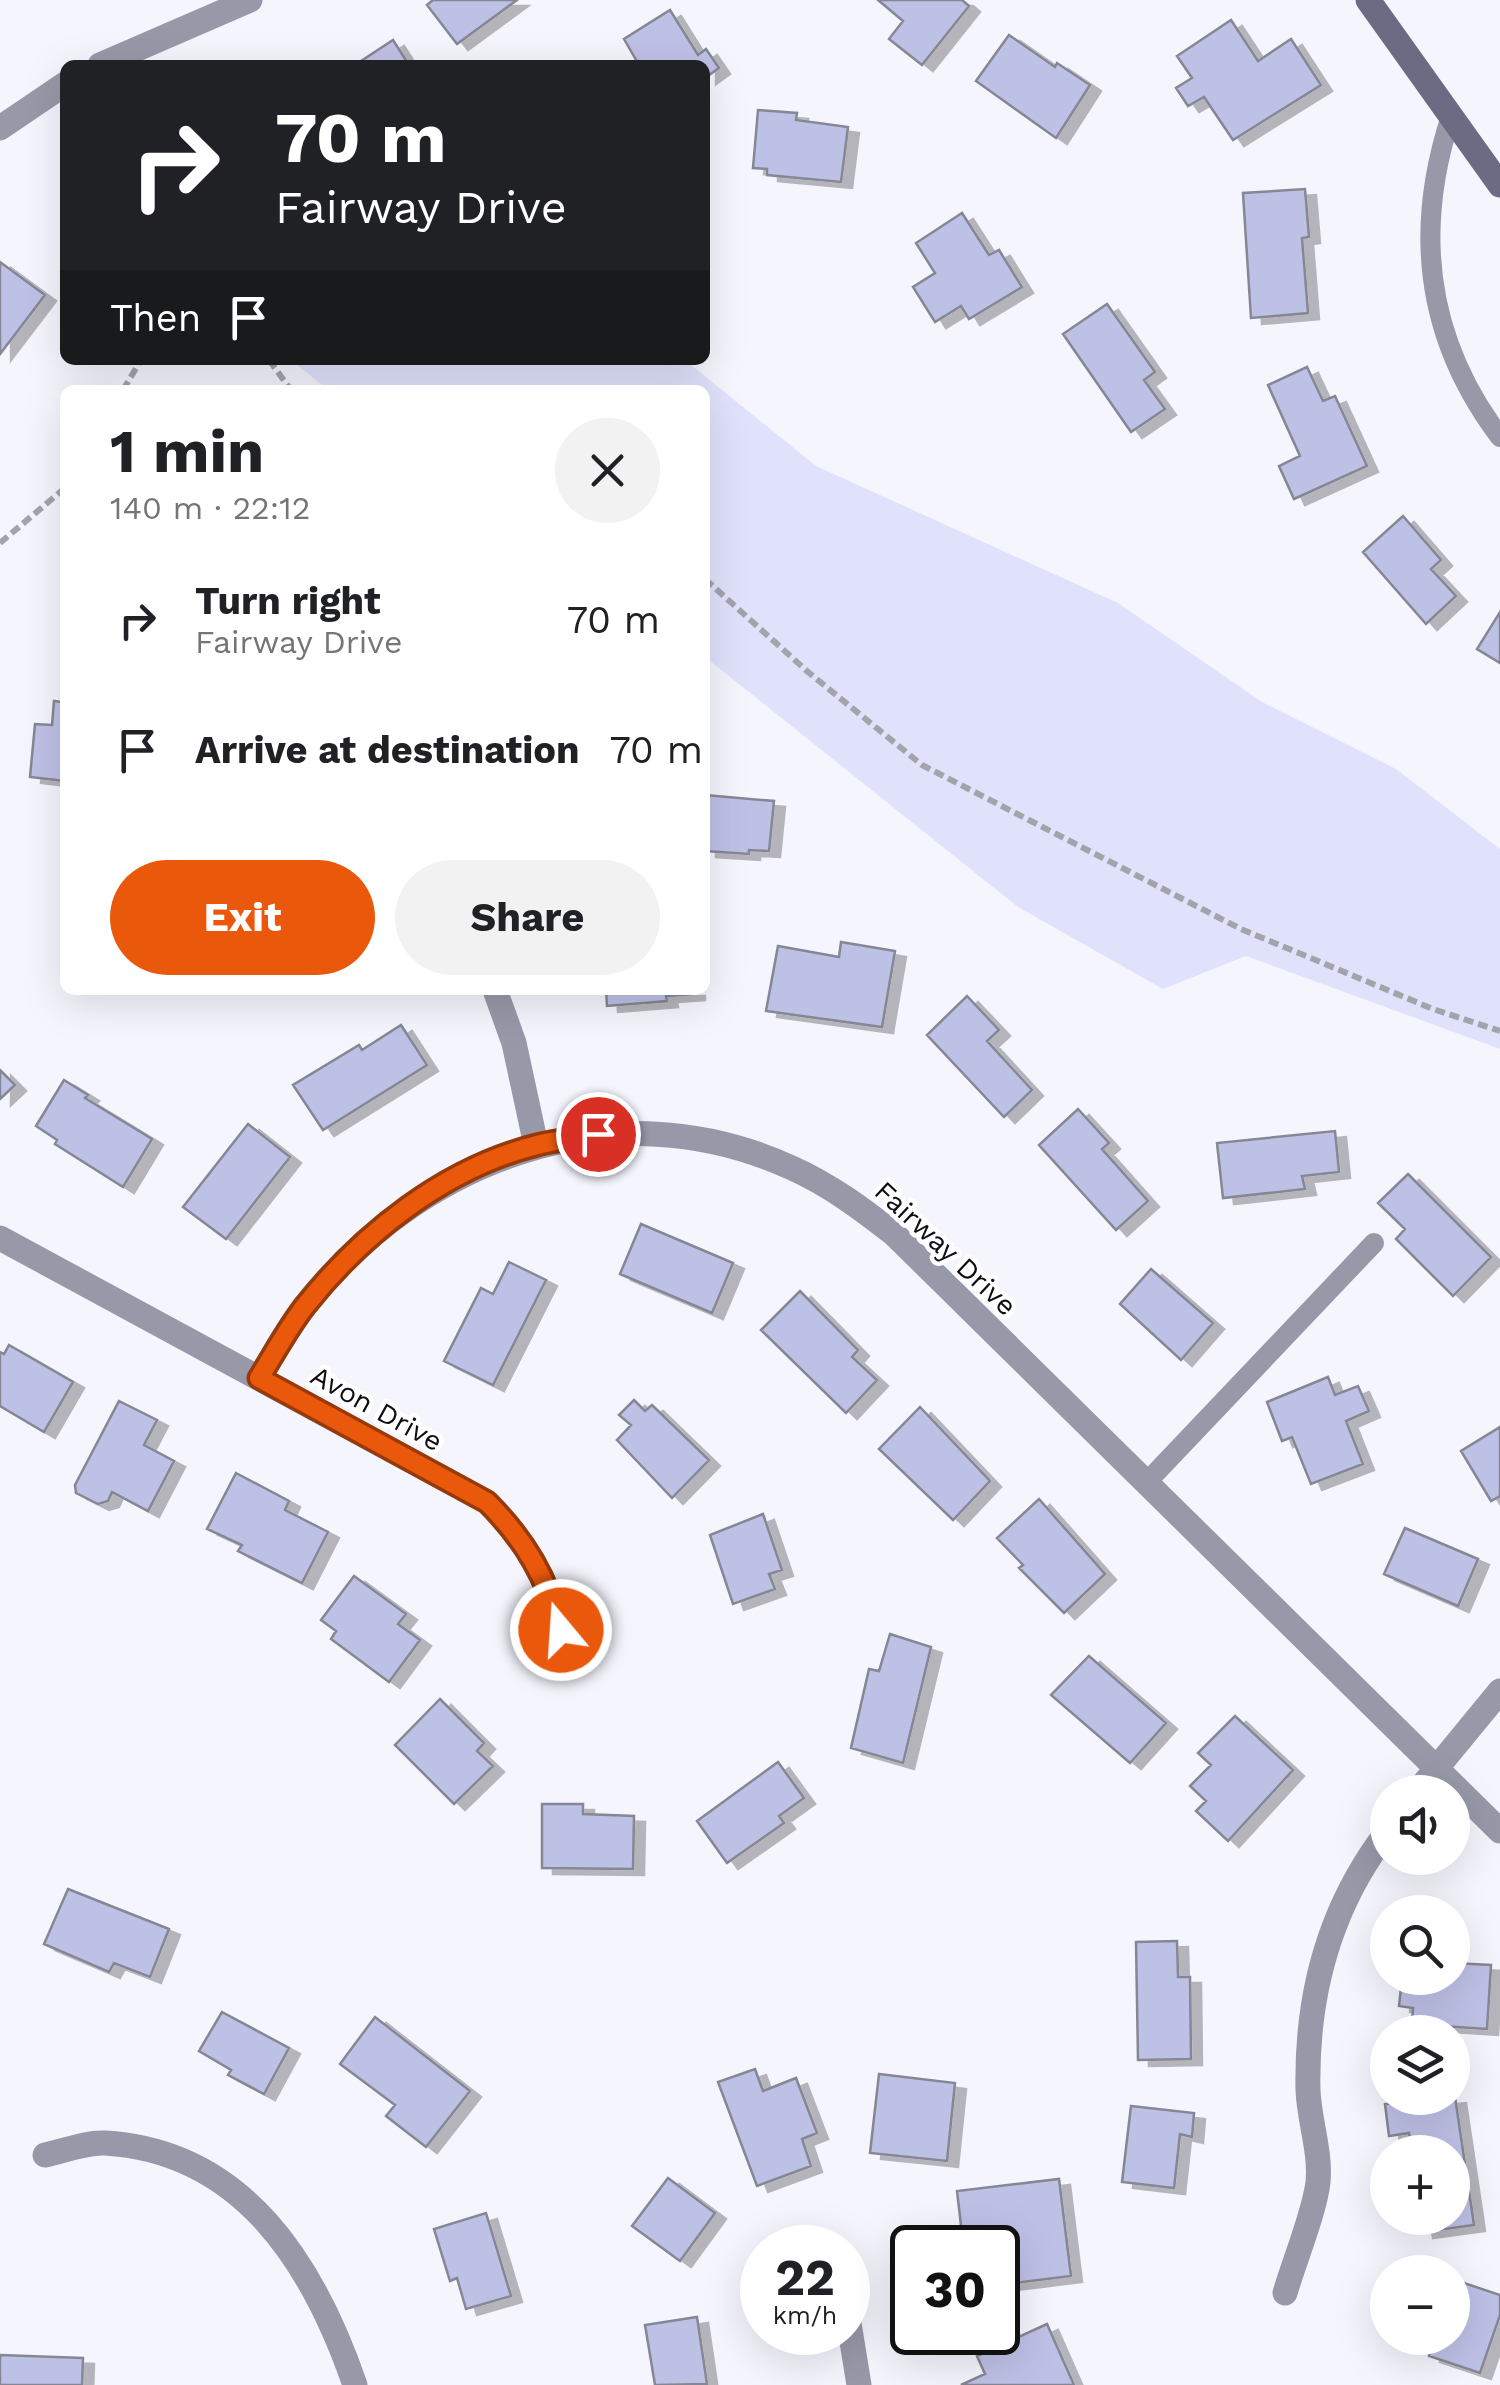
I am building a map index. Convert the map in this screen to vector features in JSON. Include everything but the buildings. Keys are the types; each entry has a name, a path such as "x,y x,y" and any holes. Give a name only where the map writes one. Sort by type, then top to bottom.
{"main road":[{"path":"1368,0 1450,116 1492,156 1500,185"}],"street":[{"path":"112,60 250,0"},
{"path":"0,128 60,87"},
{"path":"497,995 514,1043 536,1145"},
{"name":"Fairway Drive","path":"259,1378 314,1295 348,1258 415,1201 480,1165 536,1145 598,1134 660,1134 733,1146 791,1167 846,1197 894,1234 1500,1832"},
{"name":"Avon Drive","path":"0,1238 487,1502 533,1556 552,1596 561,1630"},
{"path":"1430,1775 1500,1691"},
{"path":"1285,2293 1318,2182 1308,2094 1308,2031 1318,1970 1339,1910 1370,1854"},
{"path":"45,2155 102,2143 156,2151 200,2168 238,2192 266,2218 307,2280 342,2347 355,2385"},
{"path":"854,2355 859,2385"}],"lane":[{"path":"1450,116 1439,152 1430,207 1430,262 1439,317 1453,359 1478,408 1500,437"},
{"path":"1146,1482 1374,1243"}],"path":[{"path":"0,543 60,492"},
{"path":"710,584 808,672 922,765 1241,929 1433,1009 1500,1031"}],"shaded area":[{"path":"297,365 691,365 816,466 1118,603 1262,702 1396,769 1500,849 1500,1049 1246,956 1163,989 1018,907 710,661 710,385 322,385"}],"route":[{"path":"561,1630 552,1596 533,1556 487,1502 259,1378 303,1308 348,1258 415,1201 480,1165 536,1145 598,1134"}]}
